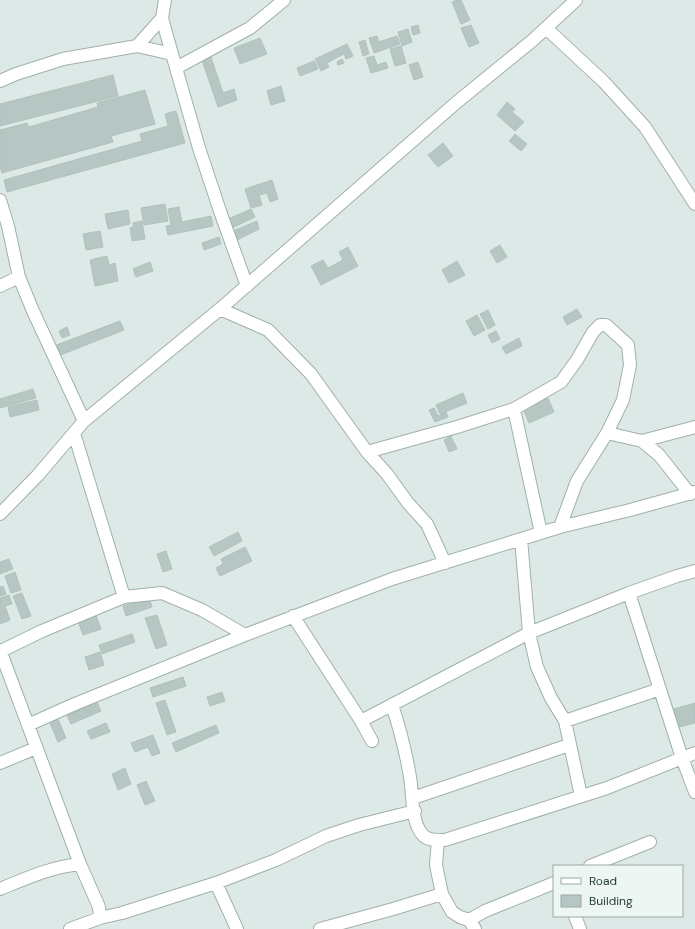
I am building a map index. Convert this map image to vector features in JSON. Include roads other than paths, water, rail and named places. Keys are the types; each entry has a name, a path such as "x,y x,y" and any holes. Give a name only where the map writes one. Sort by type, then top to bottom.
{"street":[{"path":"165,0 162,18 176,68 199,148 247,286"},
{"path":"176,68 250,28 284,0"},
{"path":"0,514 38,475 84,420 220,309 300,241 368,179 546,28 576,0"},
{"path":"137,46 162,18"},
{"path":"546,28 604,82 645,127 695,204"},
{"path":"0,81 16,74 63,59 137,46 172,54"},
{"path":"0,200 4,228 19,277 33,311 84,420"},
{"path":"0,286 19,277"},
{"path":"220,309 268,330 311,374 367,452 387,474 408,503 427,524 445,563"},
{"path":"367,452 457,428 514,409 561,382 577,360 593,332 600,325 606,325 628,345 630,365 623,400 607,433 577,481 560,527"},
{"path":"514,409 541,533"},
{"path":"607,433 642,440 695,427"},
{"path":"74,433 124,597"},
{"path":"28,725 75,704 293,616 392,579 560,527 693,493 659,455 642,440"},
{"path":"521,539 529,633 537,667 551,698 565,721 581,796"},
{"path":"361,721 529,633 629,593 695,570"},
{"path":"100,918 99,907 80,864 0,651 42,631 124,597 162,593 202,610 245,636"},
{"path":"629,593 682,758 695,792"},
{"path":"293,616 361,721 372,741"},
{"path":"565,721 660,689"},
{"path":"392,705 402,737 410,778 416,823 426,838 438,840 445,840 607,788 695,753"},
{"path":"413,798 569,745"},
{"path":"0,764 36,748"},
{"path":"70,929 100,918 122,913 216,883 276,860 326,836 359,825 415,811"},
{"path":"438,840 436,865 442,894 452,912 472,924 485,911 553,883"},
{"path":"592,865 650,842"},
{"path":"0,889 31,876 62,866 80,864"},
{"path":"216,883 237,929"},
{"path":"325,928 442,894"},
{"path":"575,917 580,929"}]}
